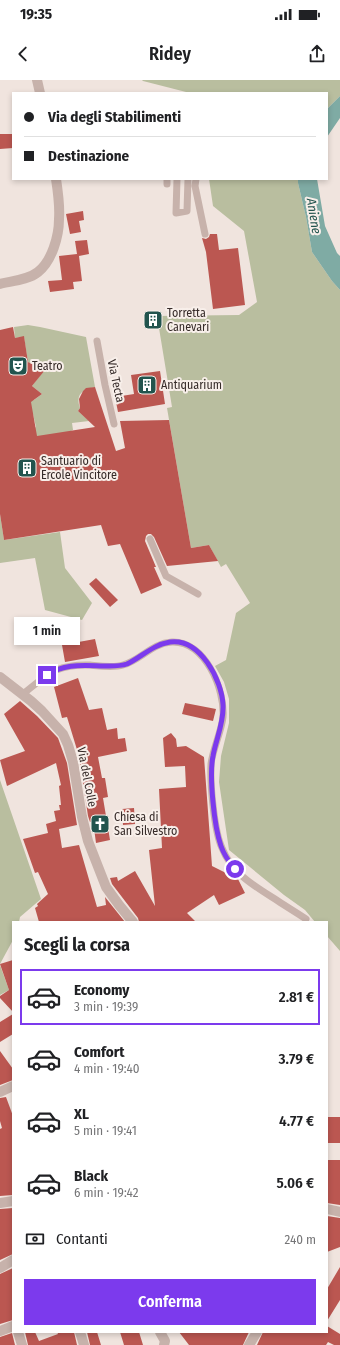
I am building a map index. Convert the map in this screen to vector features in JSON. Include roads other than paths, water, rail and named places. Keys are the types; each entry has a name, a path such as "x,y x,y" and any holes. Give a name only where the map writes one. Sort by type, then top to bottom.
{"street":[{"path":"37,80 40,92"},
{"path":"0,284 32,276 43,268 47,262 55,240 59,219 56,180"},
{"name":"Via del Colle","path":"0,677 42,710 59,728 66,740 73,762 82,817 88,841 106,887 132,921"},
{"path":"0,1092 12,1086"},
{"path":"0,1203 12,1201"},
{"path":"328,1209 340,1212"},
{"path":"0,1268 12,1261"},
{"path":"0,1331 12,1331"},
{"path":"19,1333 22,1345"},
{"path":"80,1333 84,1345"},
{"path":"249,1345 256,1333"}],"lane":[{"path":"177,180 176,213 187,211 188,180"},
{"path":"196,180 195,186 205,234"},
{"name":"Via Tecta","path":"97,341 104,385 114,424"},
{"path":"150,539 166,576 198,594"},
{"path":"23,694 55,670 76,665 120,666 151,649 168,642 177,642 195,648 211,669 220,690 223,705 223,717 213,756 211,773 218,834 224,852 242,876 253,885 306,919"}],"water":[{"path":"340,96 340,118 328,136 328,108"},
{"name":"Aniene","path":"298,180 317,180 325,226 337,253 340,256 340,290 312,252"}],"place":[{"name":"Torretta Canevari","path":"153,320"},
{"name":"Teatro","path":"18,366"},
{"name":"Antiquarium","path":"147,385"},
{"name":"Santuario di Ercole Vincitore","path":"27,468"},
{"name":"Chiesa di San Silvestro","path":"100,824"}]}
